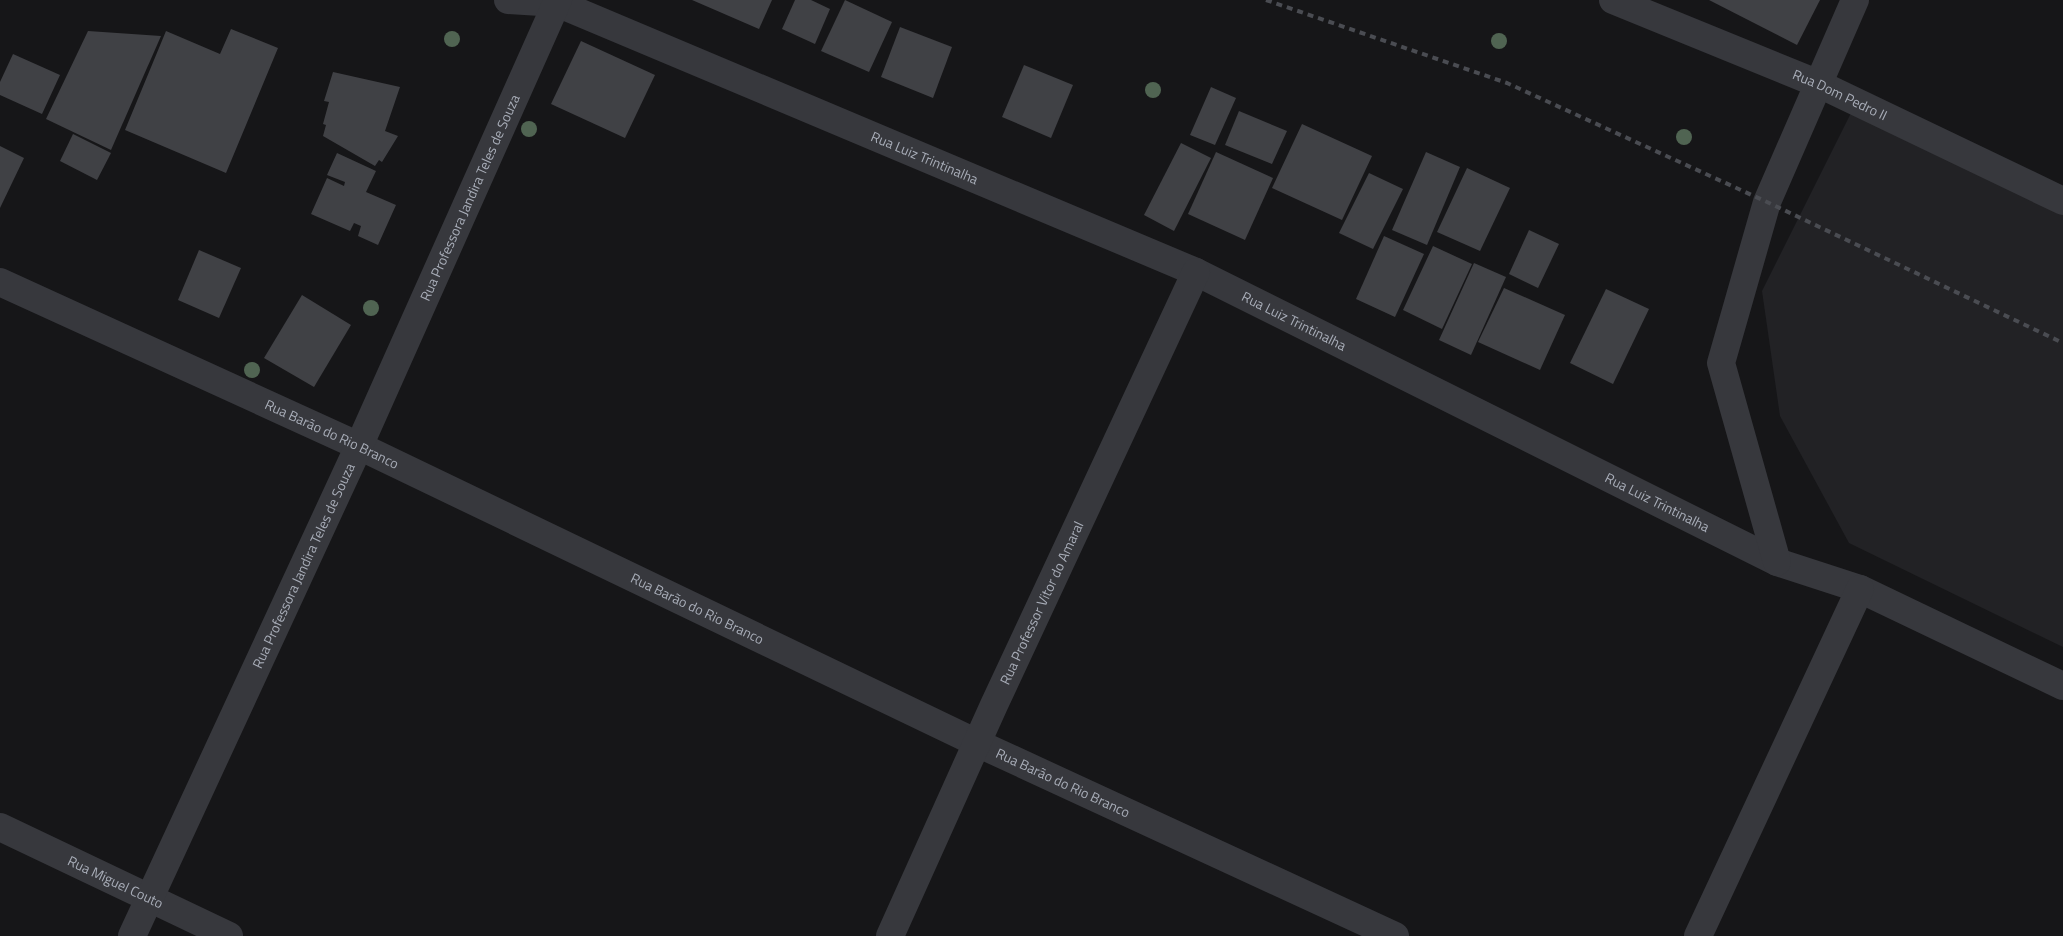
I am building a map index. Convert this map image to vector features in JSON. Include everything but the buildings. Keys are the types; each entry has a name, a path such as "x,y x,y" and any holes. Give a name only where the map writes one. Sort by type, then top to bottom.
{"street":[{"name":"Rua Luiz Trintinalha","path":"508,0 557,1 1196,272 1777,562 1860,589 2063,686"},
{"name":"Rua Dom Pedro II","path":"1613,0 1819,84 2063,201"},
{"path":"1777,562 1721,362 1767,202 1855,0"},
{"name":"Rua Professora Jandira Teles de Souza","path":"132,936 359,446 557,1"},
{"name":"Rua Professor Vitor do Amaral","path":"890,936 977,743 1196,272"},
{"name":"Rua Barão do Rio Branco","path":"0,282 359,446 977,743 1395,936"},
{"path":"1698,936 1860,589"},
{"name":"Rua Miguel Couto","path":"0,827 229,936"}],"shaded area":[{"path":"1852,111 2063,213 2063,647 1849,543 1780,416 1762,291"}],"railway":[{"path":"1266,0 1507,83 1767,202 2063,343"}]}
